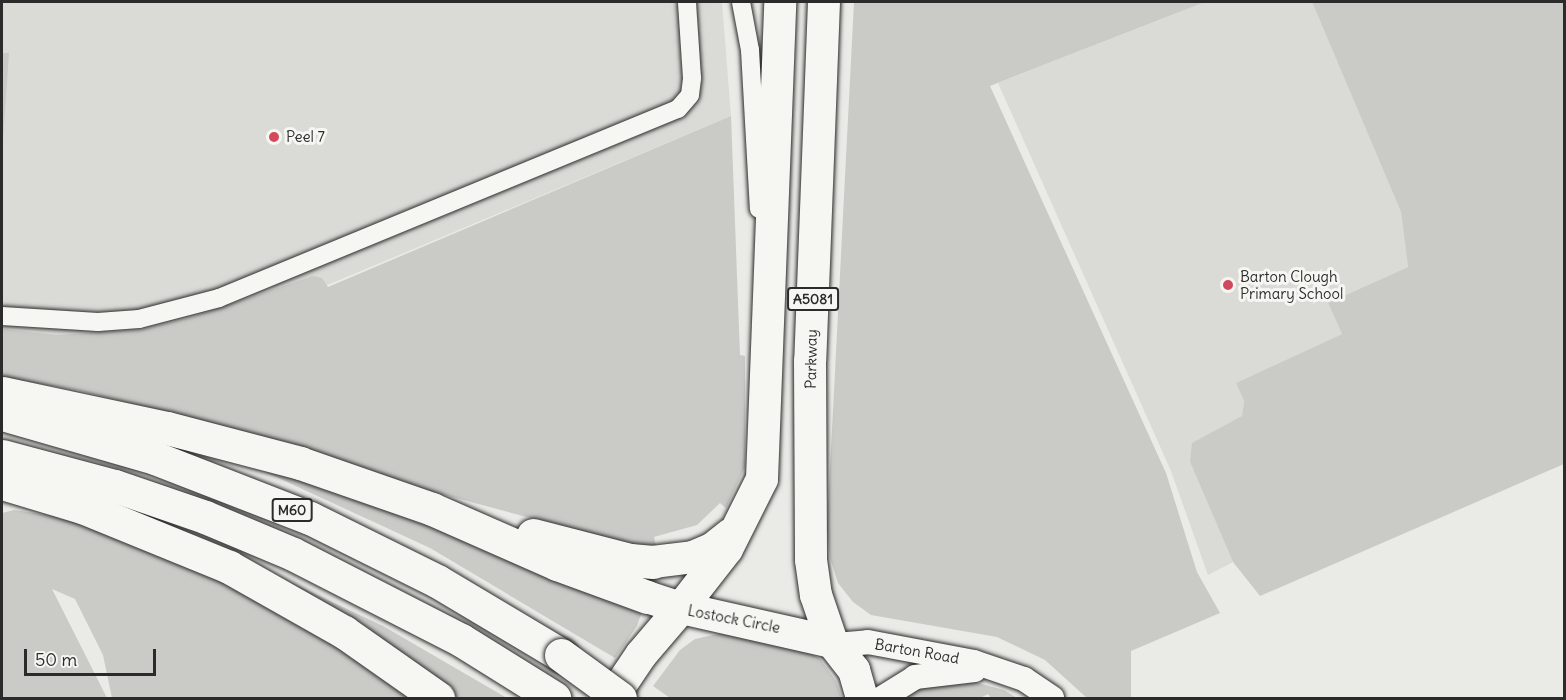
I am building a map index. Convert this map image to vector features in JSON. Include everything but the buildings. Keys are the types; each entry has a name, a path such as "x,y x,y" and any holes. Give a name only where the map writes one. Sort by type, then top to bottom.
{"highway":[{"name":"A5081","path":"681,608 727,549 754,502 765,465 766,295 780,2"},
{"name":"Parkway","path":"824,2 810,360 811,549 816,595 834,643"},
{"path":"2,393 167,428 300,463 432,509 557,564 681,608"},
{"name":"M60","path":"2,414 155,458 309,518 437,581 561,655 620,699"},
{"name":"M60","path":"2,456 116,486 205,517 293,554 420,617 546,693"},
{"path":"2,483 92,511 229,567 344,632 438,699"},
{"path":"432,509 630,560 653,562 683,560 712,549 742,522"},
{"name":"Lostock Circle","path":"612,699 641,655 681,608 834,643"},
{"path":"834,643 854,670 862,699"}],"street":[{"path":"2,316 88,322 139,319 219,298 678,109 690,95 692,78 687,2"},
{"path":"741,2 750,50 766,295"},
{"name":"Barton Road","path":"834,643 886,645 998,669 1024,679 1052,699"},
{"name":"Barton Road","path":"882,699 915,677 998,669"}],"shaded area":[{"name":"Peel 7","path":"2,2 722,2 731,116 77,390 2,377"},
{"path":"854,2 1205,2 990,86 1166,473 1197,572 1220,613 1131,651 1131,698 1087,698 1045,660 997,637 871,615 853,602 838,583 830,558 827,527"},
{"name":"Barton Clough Primary School","path":"1205,2 1312,2 1401,212 1408,267 1328,303 1342,334 1236,383 1244,401 1242,416 1190,462 1233,562 1208,575 1171,471 998,83"},
{"path":"1312,2 1564,2 1564,464 1260,596 1233,562 1190,462 1192,443 1242,416 1244,401 1236,383 1342,334 1328,303 1408,267 1401,212"},
{"path":"2,53 9,53 2,154"},
{"path":"731,116 740,355 745,356 745,467 726,508 720,503 697,525 654,537 656,546 631,545 363,473 229,428 77,390 2,377 2,329 57,335 140,330 193,317 313,276 322,278 328,287"},
{"path":"231,456 377,502 643,608 637,626 615,658 430,548"},
{"path":"14,510 55,516 147,542 235,582 419,698 112,698 103,655 75,599 52,589 107,698 2,698 2,513"},
{"path":"239,558 383,626 507,698 455,698 395,652"},
{"path":"727,632 808,652 820,659 836,681 842,698 670,698 653,686 680,650 695,639"},
{"path":"940,679 974,682 1004,690 1017,698 991,698 988,694 980,698 888,698"}],"place":[{"name":"Peel 7","path":"274,137"},
{"name":"Barton Clough Primary School","path":"1228,285"}]}
